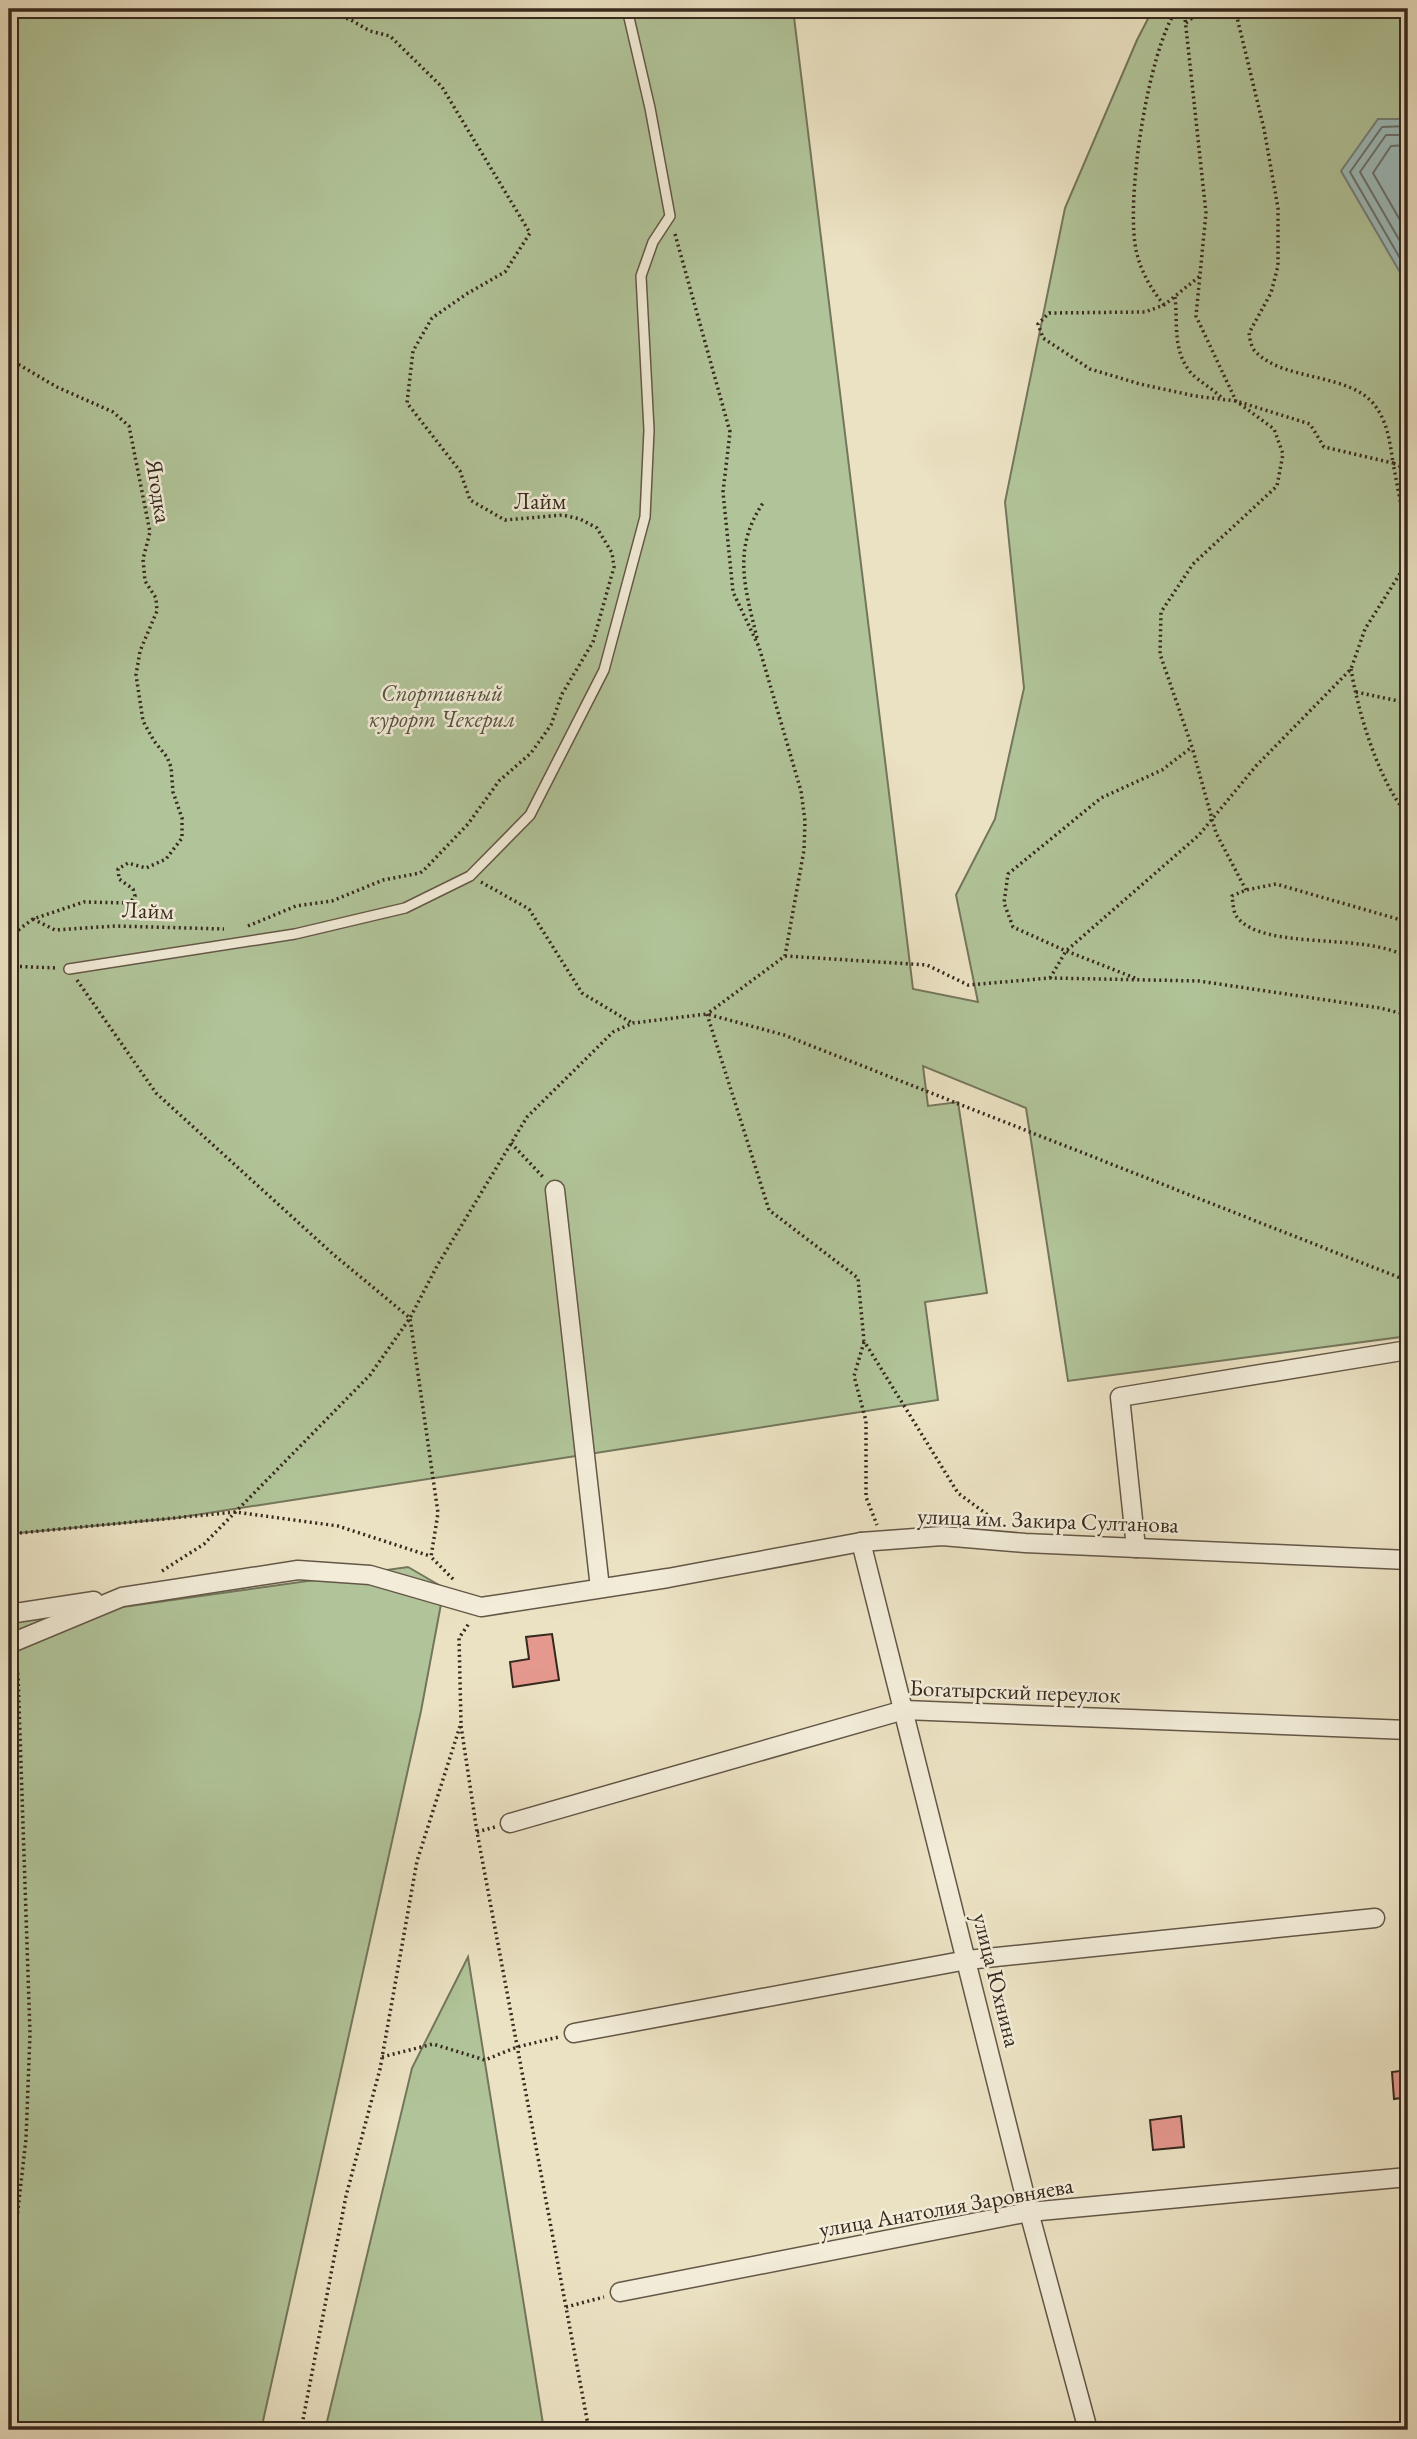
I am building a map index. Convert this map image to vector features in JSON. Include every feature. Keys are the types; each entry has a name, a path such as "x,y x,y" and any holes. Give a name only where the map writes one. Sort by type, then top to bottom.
{"street":[{"path":"555,1190 600,1588"},
{"path":"1136,1548 1120,1397 1408,1350"},
{"name":"улица им. Закира Султанова","path":"481,1606 862,1542 942,1536 1025,1543 1408,1560"},
{"name":"улица Юхнина","path":"862,1542 1029,2212 1088,2430"},
{"path":"9,1614 298,1570 370,1575 481,1606"},
{"path":"10,1643 122,1597"},
{"name":"Богатырский переулок","path":"510,1822 904,1710 1408,1730"},
{"path":"574,2033 967,1960 1375,1918"},
{"name":"улица Анатолия Заровняева","path":"620,2292 1029,2212 1408,2177"}],"lane":[{"path":"69,969 295,934 405,908 470,876 530,815 604,670 645,517 649,430 640,276 653,242 670,216 650,108 627,9"}],"path":[{"name":"Лайм","path":"241,929 296,906 332,901 383,880 424,870 468,824 499,781 531,753 551,725 562,694 593,642 614,568 612,553 597,528 580,519 563,515 505,520 470,500 460,471 407,402 412,351 432,318 505,272 530,233 442,87 390,36 370,31 349,19 306,9"},
{"path":"1164,305 1149,287 1136,253 1132,210 1141,132 1154,61 1168,21 1177,9"},
{"path":"1184,9 1206,213 1196,316 1236,401 1274,429 1283,454 1277,485 1193,564 1161,612 1160,654 1192,747 1216,833 1246,890"},
{"path":"1186,23 1203,9"},
{"path":"1235,9 1261,116 1278,208 1278,266 1271,293 1249,333 1253,351 1270,364 1351,387 1375,405 1387,429 1405,526 1408,561 1365,629 1352,669 1359,710 1385,779 1396,801 1408,815"},
{"path":"670,216 730,432 723,492 733,592 759,647"},
{"path":"1200,276 1164,305 1145,312 1049,313 1038,324 1043,338 1090,369 1140,384 1195,396 1236,401 1310,425 1324,447 1393,463 1408,470"},
{"path":"1175,297 1175,331 1181,357 1192,374 1224,400"},
{"name":"Ягодка","path":"9,359 57,387 113,412 129,426 150,532 143,559 145,581 156,598 157,611 140,651 136,675 144,721 171,767 173,792 182,818 181,838 166,859 146,868 128,863 118,869 119,879 134,892 135,896 130,903 84,902 33,919"},
{"path":"763,503 752,519 743,546 743,579 759,647 801,791 805,821 804,850 785,956"},
{"path":"1050,978 1066,951 1199,835 1256,766 1352,669"},
{"path":"1355,691 1408,703"},
{"path":"1141,980 1013,927 1004,903 1007,874 1101,797 1161,770 1192,747"},
{"path":"470,876 529,909 582,993 633,1023"},
{"path":"1408,922 1276,884 1246,890 1232,896 1236,915 1252,930 1316,941 1361,943 1396,950 1408,958"},
{"name":"Лайм","path":"33,919 55,930 115,926 229,929"},
{"path":"9,937 33,919"},
{"path":"707,1014 785,956 927,965 968,985 1050,978 1199,981 1408,1015"},
{"path":"9,966 69,969 156,1093 334,1255 410,1318 438,1514 431,1557"},
{"path":"1398,1012 1408,1009"},
{"path":"707,1014 769,1210 858,1278 864,1341 854,1376 866,1421 866,1497 883,1540"},
{"path":"157,1574 204,1544 370,1375 410,1318 437,1266 527,1117 614,1032 633,1023 707,1014 784,1035 1408,1281"},
{"path":"511,1143 555,1190"},
{"path":"864,1341 958,1493 1025,1543"},
{"path":"9,1534 236,1512 338,1526 431,1557 456,1582"},
{"path":"481,1606 459,1638 461,1723 477,1832 589,2430"},
{"path":"9,2256 15,2244 26,2139 30,2034 18,1675 10,1643"},
{"path":"302,2430 346,2196 382,2057 417,1861 461,1723"},
{"path":"382,2057 433,2044 485,2060 517,2047 574,2033"},
{"path":"566,2308 620,2292"}],"green space":[{"name":"Спортивный курорт Чекерил","path":"9,9 793,9 913,989 978,1002 956,895 995,819 1024,688 1005,502 1065,208 1137,40 1153,9 1408,9 1408,1336 1068,1381 1026,1108 923,1066 928,1106 958,1102 987,1293 925,1302 938,1400 176,1518 9,1534"},
{"path":"408,1567 444,1588 421,1711 261,2430 9,2430 9,1623"},
{"path":"468,1957 544,2430 325,2430 412,2068"}],"water":[{"path":"1378,119 1408,119 1408,286 1341,171"}],"building":[{"path":"552,1634 559,1680 513,1687 510,1662 529,1659 526,1637"},
{"path":"1408,2070 1408,2097 1394,2099 1392,2072"},
{"path":"1181,2116 1184,2147 1153,2150 1150,2120"}]}
